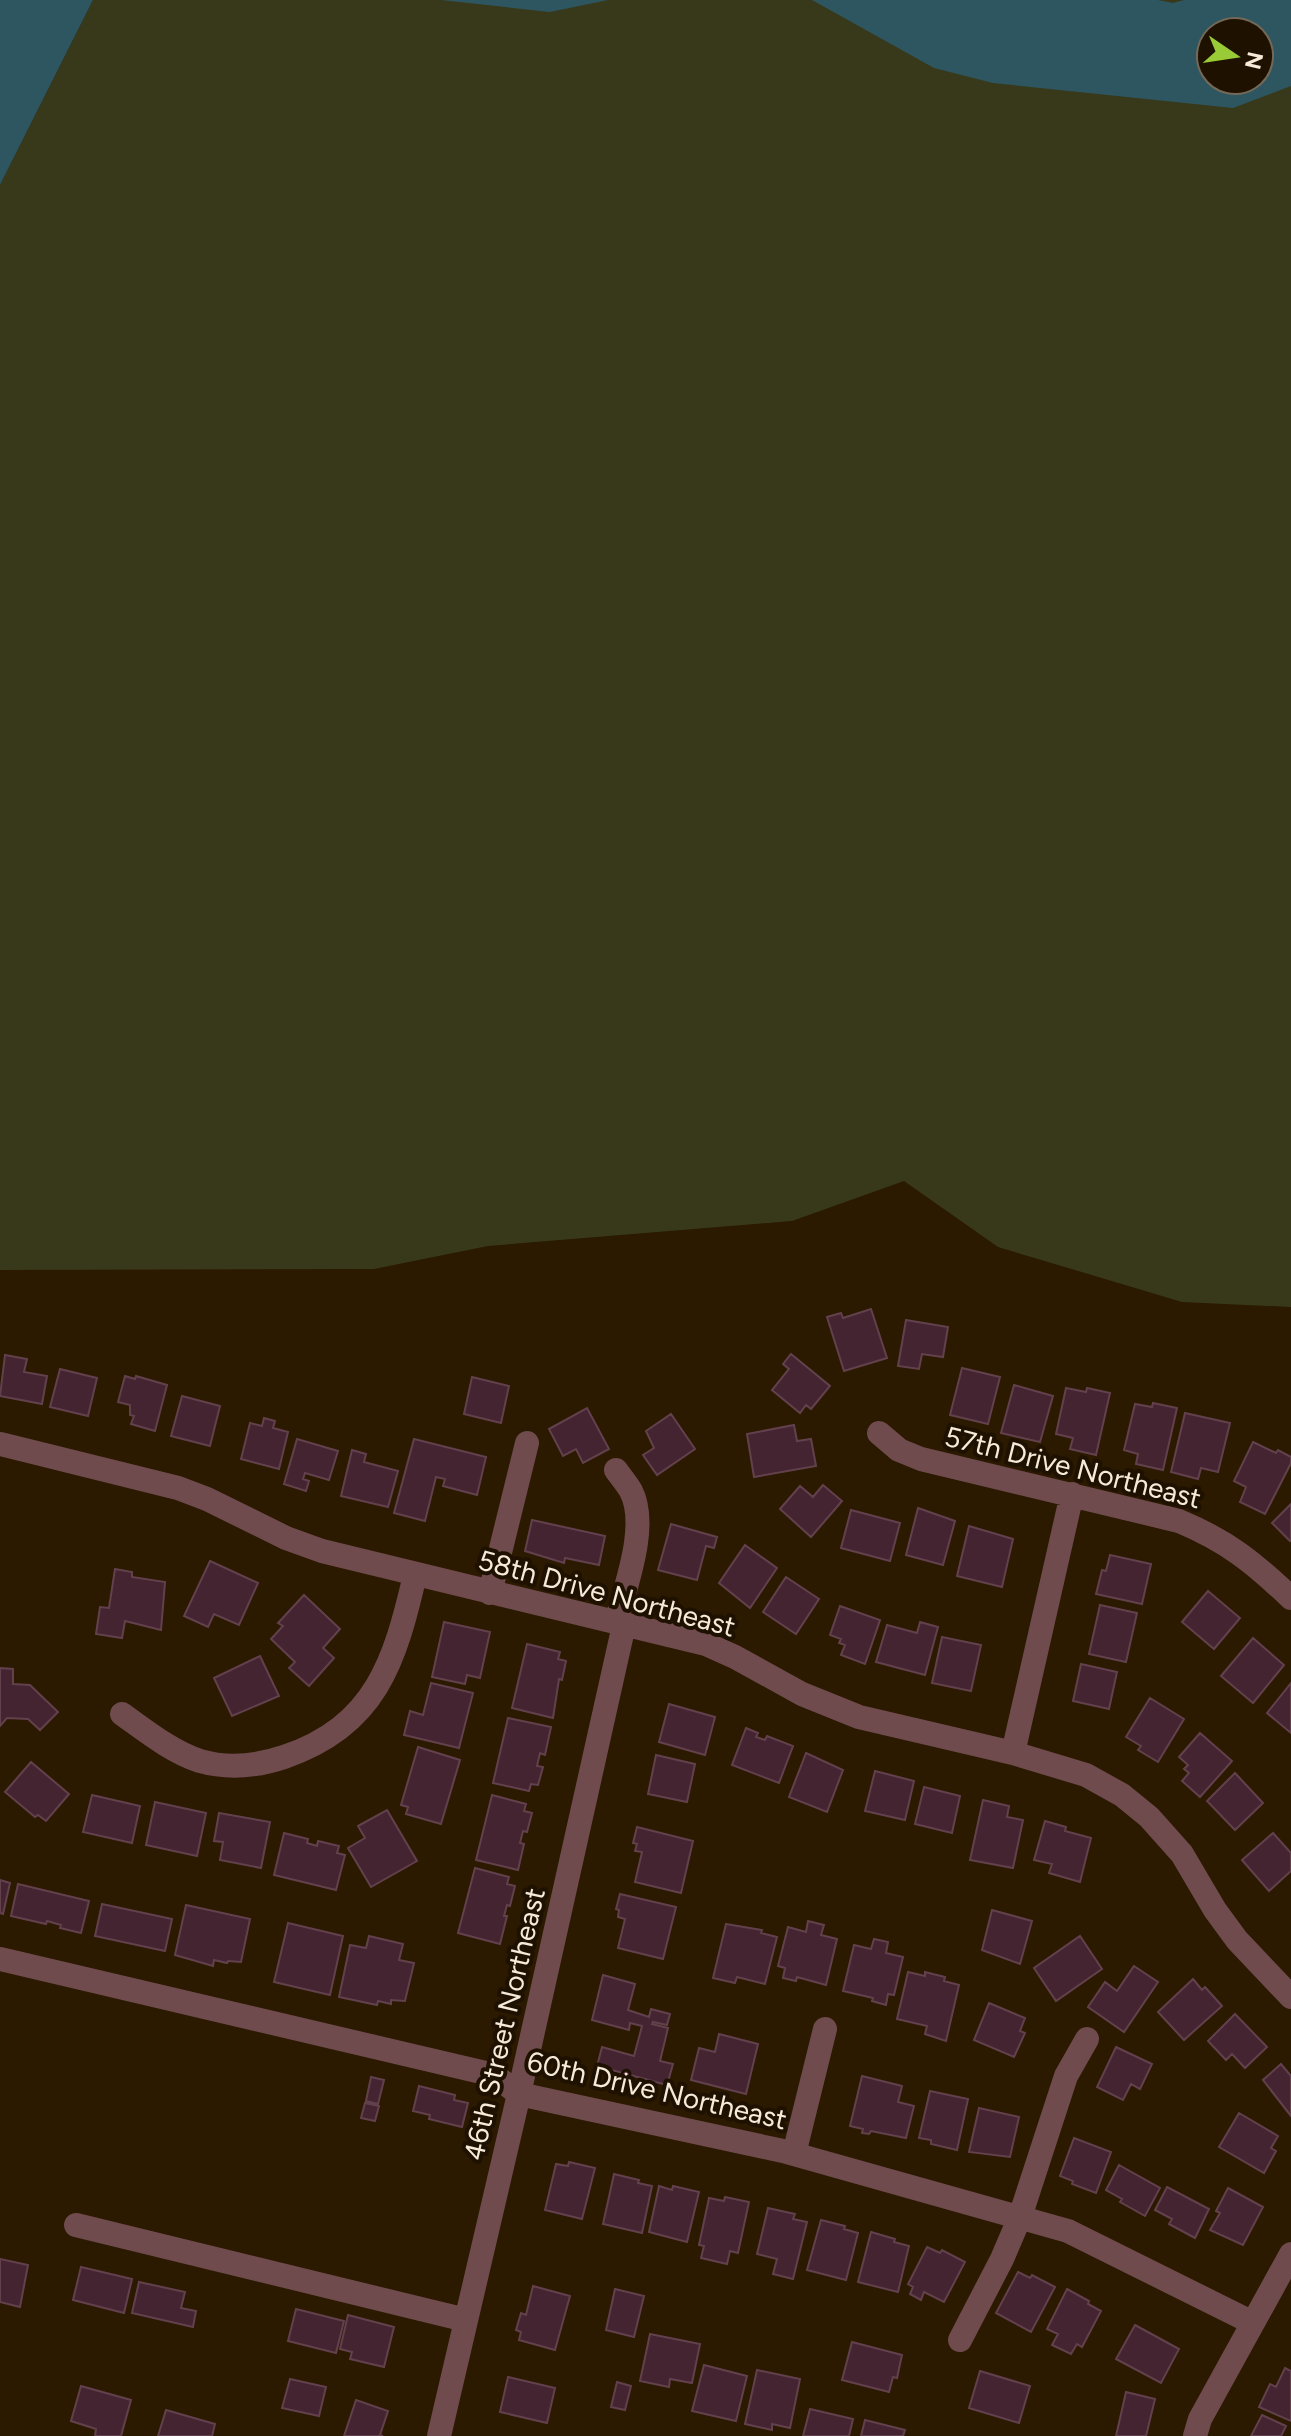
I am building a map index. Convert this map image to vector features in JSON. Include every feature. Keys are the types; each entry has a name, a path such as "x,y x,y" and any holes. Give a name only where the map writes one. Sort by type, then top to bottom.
{"street":[{"name":"57th Drive Northeast","path":"879,1433 899,1450 921,1459 1179,1521 1213,1535 1249,1559 1290,1594"},
{"path":"490,1593 527,1443"},
{"name":"58th Drive Northeast","path":"0,1444 178,1488 286,1538 322,1551 706,1644 802,1694 859,1717 1013,1753 1086,1775 1122,1795 1149,1817 1182,1854 1237,1940 1291,1997"},
{"name":"46th Street Northeast","path":"439,2436 519,2094 637,1535 638,1520 631,1491 616,1470"},
{"path":"1013,1753 1072,1494"},
{"path":"122,1714 157,1739 198,1760 227,1766 266,1763 306,1750 336,1733 370,1699 389,1664 403,1625 415,1575"},
{"name":"60th Drive Northeast","path":"0,1959 494,2075 519,2094 794,2154 1020,2217 1068,2231 1253,2323"},
{"path":"794,2154 825,2029"},
{"path":"960,2340 1020,2217 1066,2076 1087,2039"},
{"path":"76,2225 466,2320"},
{"path":"1195,2436 1200,2419 1291,2254"}],"green space":[{"path":"93,0 1291,0 1291,1307 1182,1302 998,1247 904,1181 792,1221 488,1246 374,1269 0,1270 0,185"}],"water":[{"path":"0,0 93,0 0,185"},
{"path":"441,0 608,0 550,12"},
{"path":"812,0 1158,0 1173,3 1184,0 1291,0 1291,86 1275,92 1275,16 1195,16 1195,96 1265,96 1233,108 993,83 934,68"}],"building":[{"path":"871,1309 887,1358 844,1371 827,1317 841,1313 843,1318"},
{"path":"906,1320 948,1327 943,1357 922,1354 919,1369 898,1366"},
{"path":"791,1354 830,1386 811,1409 806,1405 800,1413 772,1390 789,1369 783,1364"},
{"path":"5,1355 27,1359 24,1372 47,1376 42,1404 0,1396"},
{"path":"962,1368 1000,1377 988,1424 950,1415"},
{"path":"60,1369 97,1378 88,1416 50,1407"},
{"path":"125,1376 167,1385 155,1431 131,1424 134,1416 130,1415 130,1405 118,1402"},
{"path":"472,1377 509,1386 501,1423 464,1414"},
{"path":"1014,1385 1053,1396 1040,1442 1001,1433"},
{"path":"1066,1388 1110,1393 1096,1455 1070,1449 1073,1438 1056,1434"},
{"path":"182,1396 220,1406 210,1446 171,1436"},
{"path":"1153,1403 1177,1408 1163,1470 1136,1464 1138,1454 1124,1450 1135,1404 1152,1407"},
{"path":"587,1408 609,1449 583,1463 576,1449 563,1456 549,1429"},
{"path":"1185,1413 1230,1423 1218,1472 1201,1468 1198,1479 1171,1472"},
{"path":"671,1414 695,1449 657,1475 643,1455 654,1448 646,1431"},
{"path":"264,1418 275,1421 273,1428 288,1432 279,1469 241,1459 250,1423 262,1426"},
{"path":"794,1425 797,1441 811,1439 816,1466 754,1477 747,1434"},
{"path":"297,1439 338,1451 329,1480 305,1473 303,1479 309,1481 306,1491 284,1484"},
{"path":"414,1439 486,1457 477,1495 443,1486 445,1479 436,1477 425,1521 394,1513"},
{"path":"1253,1442 1291,1457 1291,1463 1265,1514 1240,1502 1246,1487 1234,1481"},
{"path":"352,1450 366,1454 364,1462 398,1471 388,1507 341,1496"},
{"path":"823,1485 842,1501 811,1537 780,1509 800,1486 813,1497"},
{"path":"1291,1504 1291,1540 1290,1541 1272,1523"},
{"path":"918,1508 955,1521 943,1565 906,1555"},
{"path":"851,1510 900,1523 890,1561 841,1548"},
{"path":"532,1520 605,1536 599,1565 565,1558 564,1563 525,1551"},
{"path":"671,1524 717,1537 714,1548 706,1546 697,1580 658,1570"},
{"path":"969,1526 1013,1539 1002,1587 957,1576"},
{"path":"745,1545 777,1568 750,1608 719,1583"},
{"path":"1110,1555 1151,1564 1142,1604 1096,1594 1102,1570 1106,1571"},
{"path":"210,1561 258,1583 239,1625 214,1614 208,1627 184,1616"},
{"path":"115,1569 132,1572 132,1577 165,1582 161,1630 125,1621 122,1638 96,1634 100,1607 109,1608"},
{"path":"786,1577 819,1599 796,1634 763,1612"},
{"path":"1208,1591 1240,1618 1214,1649 1182,1622"},
{"path":"304,1595 340,1629 323,1648 334,1658 309,1686 289,1668 295,1662 271,1639 283,1626 278,1623"},
{"path":"1100,1605 1137,1613 1126,1662 1089,1654"},
{"path":"840,1606 880,1620 865,1664 841,1655 845,1645 839,1643 841,1639 830,1635"},
{"path":"444,1622 490,1632 480,1678 467,1675 465,1684 432,1677"},
{"path":"920,1622 938,1627 925,1675 876,1662 887,1625 917,1633"},
{"path":"942,1637 981,1645 971,1691 932,1683"},
{"path":"1253,1638 1284,1665 1253,1703 1221,1676"},
{"path":"527,1644 560,1652 558,1659 566,1661 562,1680 559,1679 553,1718 512,1708"},
{"path":"260,1656 279,1696 232,1716 214,1678"},
{"path":"1081,1664 1117,1672 1109,1709 1073,1701"},
{"path":"0,1668 13,1669 13,1684 30,1685 58,1712 40,1730 28,1719 7,1718 0,1726"},
{"path":"431,1683 473,1693 459,1748 404,1735 410,1711 423,1715"},
{"path":"1291,1683 1291,1733 1267,1713"},
{"path":"1150,1698 1184,1719 1158,1762 1138,1750 1141,1746 1126,1737"},
{"path":"669,1704 715,1717 705,1755 659,1742"},
{"path":"508,1718 551,1727 545,1755 540,1753 537,1766 543,1767 538,1785 531,1784 529,1791 493,1783"},
{"path":"746,1728 758,1733 756,1737 765,1740 767,1736 793,1746 779,1783 732,1765"},
{"path":"1200,1733 1232,1761 1200,1797 1182,1781 1189,1773 1184,1769 1188,1765 1179,1757"},
{"path":"418,1747 460,1760 441,1824 406,1814 408,1807 401,1805"},
{"path":"806,1753 843,1770 827,1812 789,1797"},
{"path":"656,1755 695,1764 687,1802 648,1794"},
{"path":"31,1762 69,1794 46,1821 38,1815 35,1817 5,1792"},
{"path":"875,1771 914,1781 905,1820 865,1811"},
{"path":"1235,1773 1263,1803 1235,1830 1207,1801"},
{"path":"924,1787 960,1796 952,1833 915,1824"},
{"path":"92,1795 140,1806 132,1843 83,1832"},
{"path":"492,1795 526,1804 524,1811 532,1813 527,1832 523,1831 520,1843 524,1844 518,1870 476,1860"},
{"path":"983,1800 1009,1806 1007,1817 1023,1820 1013,1868 970,1860"},
{"path":"155,1802 206,1813 197,1856 146,1845"},
{"path":"387,1810 417,1861 371,1887 348,1848 365,1838 358,1826"},
{"path":"219,1813 270,1822 261,1868 220,1860 223,1842 214,1841"},
{"path":"1045,1821 1066,1827 1065,1831 1091,1838 1080,1882 1049,1873 1052,1864 1034,1860"},
{"path":"637,1827 693,1841 681,1893 635,1882 642,1852 635,1851 637,1844 633,1843"},
{"path":"284,1833 308,1839 307,1843 317,1846 318,1841 339,1846 337,1853 345,1855 336,1890 274,1875"},
{"path":"1273,1833 1291,1853 1291,1871 1269,1891 1242,1860"},
{"path":"475,1868 509,1877 507,1884 515,1886 504,1916 507,1916 500,1944 458,1933"},
{"path":"0,1880 10,1883 3,1914 0,1913"},
{"path":"18,1884 89,1901 81,1933 47,1921 46,1924 11,1916"},
{"path":"620,1894 676,1907 663,1959 618,1948 625,1919 618,1917 619,1910 616,1909"},
{"path":"102,1904 172,1919 165,1951 95,1936"},
{"path":"186,1905 250,1919 241,1962 214,1960 213,1966 175,1955"},
{"path":"992,1910 1032,1921 1020,1964 982,1950"},
{"path":"808,1921 824,1925 821,1935 837,1939 826,1985 797,1977 796,1981 783,1978 785,1968 778,1966 788,1927 806,1932"},
{"path":"288,1923 343,1936 330,1995 274,1982"},
{"path":"726,1924 762,1930 761,1933 777,1937 765,1984 737,1977 735,1983 713,1978"},
{"path":"369,1936 403,1944 399,1960 414,1963 405,2001 391,2000 391,2004 378,2001 377,2005 339,1997 350,1945 366,1948"},
{"path":"1080,1936 1102,1969 1056,2001 1034,1968"},
{"path":"874,1939 888,1942 886,1953 903,1957 894,1995 888,1994 886,2005 872,2001 873,1998 843,1991 854,1945 871,1949"},
{"path":"1134,1966 1158,1982 1124,2032 1088,2007 1105,1982 1117,1991"},
{"path":"908,1972 945,1977 944,1981 959,1985 946,2041 925,2034 927,2026 897,2019"},
{"path":"603,1975 635,1984 628,2010 649,2017 651,2009 670,2014 667,2025 652,2024 668,2028 660,2061 673,2064 667,2085 597,2066 602,2047 634,2056 642,2026 630,2023 629,2030 592,2020"},
{"path":"1193,1979 1222,2006 1184,2040 1158,2012"},
{"path":"989,2003 1025,2018 1020,2031 1025,2033 1014,2057 974,2040"},
{"path":"1235,2014 1267,2047 1245,2068 1232,2054 1226,2060 1208,2041"},
{"path":"719,2034 758,2044 746,2094 691,2080 699,2048 715,2052"},
{"path":"1116,2047 1152,2064 1140,2089 1131,2084 1123,2100 1097,2087"},
{"path":"1281,2064 1291,2076 1291,2116 1263,2080"},
{"path":"862,2076 902,2086 898,2102 914,2106 906,2138 871,2131 869,2134 862,2133 863,2129 850,2126"},
{"path":"371,2077 384,2080 378,2104 366,2101"},
{"path":"419,2086 455,2095 454,2100 468,2103 462,2127 429,2119 430,2115 413,2111"},
{"path":"930,2091 968,2099 957,2150 919,2138"},
{"path":"365,2103 379,2106 375,2121 361,2118"},
{"path":"979,2108 1019,2117 1010,2157 969,2152"},
{"path":"1239,2113 1278,2136 1271,2148 1276,2151 1264,2173 1219,2147"},
{"path":"1074,2138 1111,2152 1096,2193 1060,2176"},
{"path":"569,2162 595,2168 582,2219 545,2210 556,2164 568,2166"},
{"path":"1119,2165 1160,2188 1145,2216 1106,2190"},
{"path":"614,2174 652,2186 642,2233 603,2224"},
{"path":"659,2186 699,2192 687,2242 649,2232"},
{"path":"1167,2187 1209,2209 1195,2238 1169,2224 1172,2219 1155,2210"},
{"path":"1228,2188 1263,2207 1243,2245 1210,2230 1220,2213 1216,2211"},
{"path":"725,2197 749,2202 738,2253 730,2251 727,2264 701,2258 704,2246 699,2245 709,2198 724,2201"},
{"path":"768,2208 795,2214 793,2219 807,2222 793,2279 773,2274 777,2259 757,2254"},
{"path":"821,2220 858,2233 846,2280 807,2270"},
{"path":"871,2232 909,2246 898,2292 858,2282"},
{"path":"927,2247 940,2253 942,2250 965,2262 944,2302 924,2292 921,2300 910,2294 913,2287 908,2284"},
{"path":"0,2259 28,2265 20,2307 0,2302"},
{"path":"81,2267 132,2279 124,2313 73,2300"},
{"path":"1018,2272 1030,2278 1032,2275 1055,2287 1031,2332 996,2313"},
{"path":"139,2282 185,2292 181,2308 196,2311 193,2327 132,2313"},
{"path":"533,2286 570,2296 555,2350 519,2340 521,2332 516,2330 521,2313 526,2315"},
{"path":"615,2289 644,2296 634,2337 606,2330"},
{"path":"1067,2289 1101,2311 1082,2347 1077,2344 1071,2354 1052,2345 1058,2334 1047,2329"},
{"path":"296,2309 344,2321 336,2353 288,2341"},
{"path":"348,2315 394,2327 384,2367 350,2359 352,2352 340,2349"},
{"path":"1135,2325 1179,2349 1161,2383 1116,2359"},
{"path":"650,2334 700,2344 692,2383 670,2379 669,2387 640,2381"},
{"path":"852,2342 902,2355 897,2378 893,2377 889,2392 842,2380"},
{"path":"704,2365 747,2376 736,2421 692,2411"},
{"path":"1285,2368 1291,2371 1291,2421 1259,2407 1270,2384 1276,2387"},
{"path":"757,2370 800,2379 790,2428 772,2424 772,2430 745,2424"},
{"path":"980,2371 1030,2386 1019,2423 969,2408"},
{"path":"508,2377 555,2388 547,2423 500,2412"},
{"path":"290,2379 326,2387 319,2416 282,2408"},
{"path":"617,2382 631,2386 625,2410 611,2407"},
{"path":"81,2386 131,2400 121,2436 95,2436 96,2429 71,2421"},
{"path":"1126,2392 1155,2399 1146,2436 1116,2436"},
{"path":"356,2400 388,2411 380,2435 383,2436 344,2436"},
{"path":"810,2409 853,2419 849,2436 803,2436"},
{"path":"166,2410 215,2424 212,2436 158,2436"},
{"path":"1262,2415 1286,2426 1281,2436 1251,2436"},
{"path":"865,2420 905,2430 903,2436 861,2436"}]}
